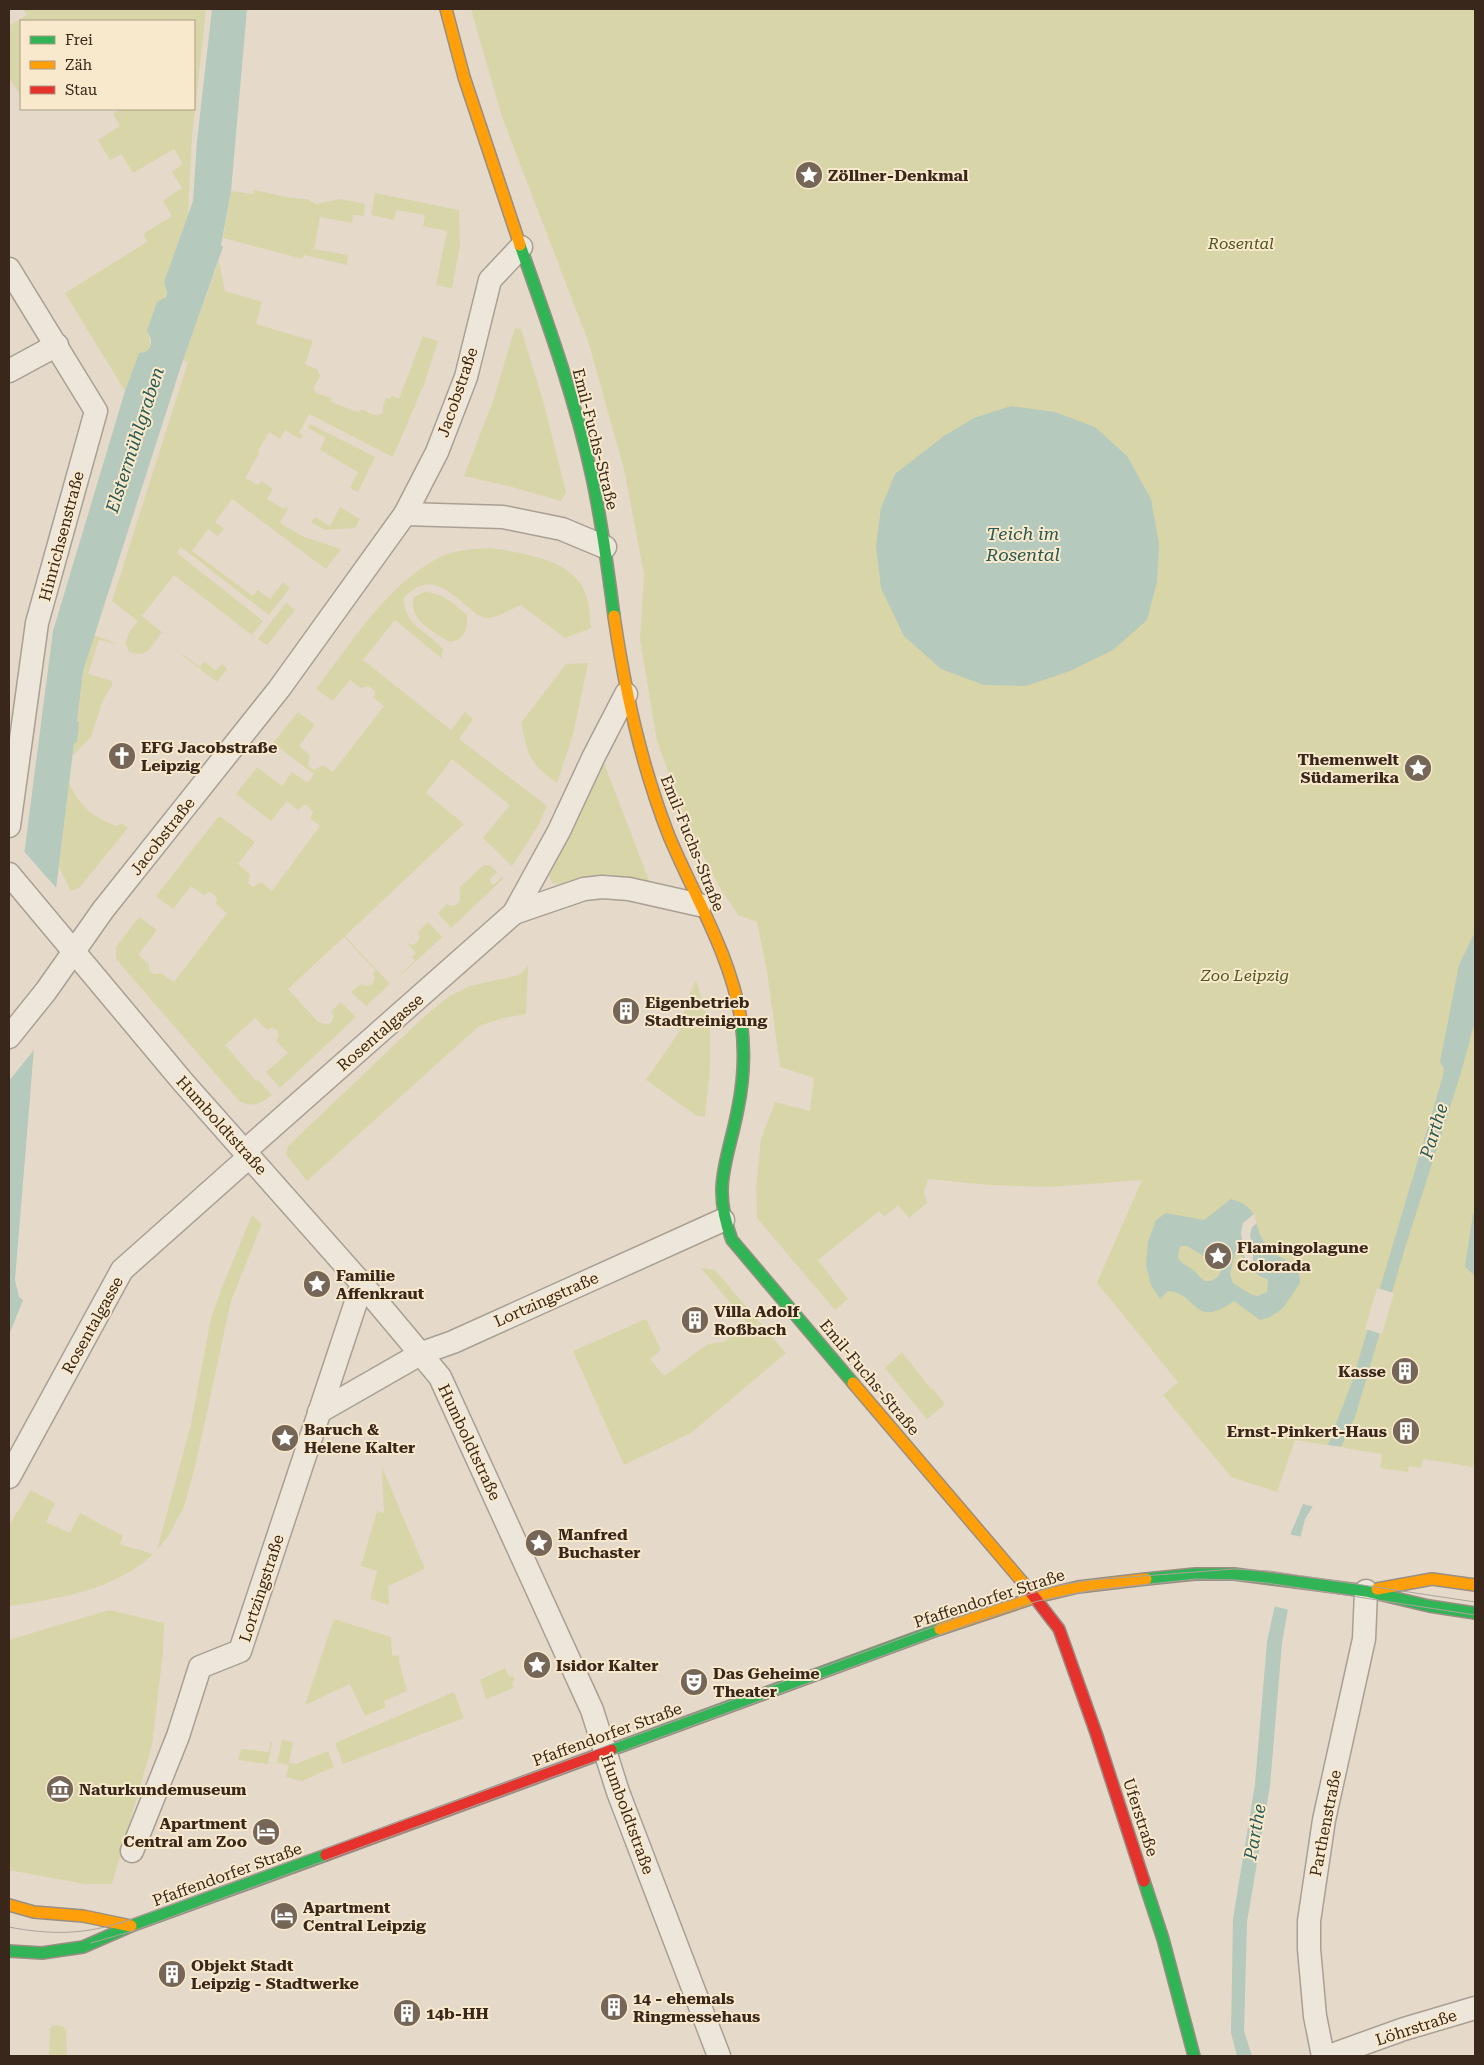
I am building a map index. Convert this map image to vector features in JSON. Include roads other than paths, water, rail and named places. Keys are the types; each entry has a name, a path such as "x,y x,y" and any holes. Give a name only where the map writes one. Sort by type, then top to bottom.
{"main road":[{"name":"Emil-Fuchs-Straße","path":"446,9 468,88 562,369 590,467 605,546 612,612 626,694 639,748 654,794 700,905 723,953 741,1020 742,1056 739,1108 721,1183 724,1220 732,1240 985,1540 1036,1596"},
{"name":"Pfaffendorfer Straße","path":"9,1951 42,1953 83,1947 131,1926 979,1615 1036,1596 1078,1587 1195,1574 1234,1574 1337,1587 1475,1613"},
{"name":"Pfaffendorfer Straße","path":"1366,1592 1432,1579 1475,1586"},
{"name":"Uferstraße","path":"1036,1596 1059,1629 1070,1657 1166,1947 1194,2056"},
{"path":"9,1906 34,1912 83,1916 131,1926"}],"street":[{"name":"Jacobstraße","path":"9,1037 46,991 103,910 279,689 405,514 436,452 466,377 490,280 521,247"},
{"name":"Hinrichsenstraße","path":"9,269 96,411 38,623 9,826"},
{"path":"9,371 57,346"},
{"path":"405,514 503,517 562,530 605,546"},
{"name":"Rosentalgasse","path":"9,1477 122,1270 247,1154 514,913 559,831 594,756 626,694"},
{"name":"Humboldtstraße","path":"13,879 183,1082 362,1284 422,1353 440,1377 592,1710 618,1792 719,2056"},
{"name":"Rosentalgasse","path":"514,913 584,889 602,887 629,889 700,905"},
{"name":"Lortzingstraße","path":"319,1412 422,1353 453,1342 724,1220"},
{"name":"Lortzingstraße","path":"132,1851 178,1736 200,1667 240,1650 362,1284"},
{"name":"Parthenstraße","path":"1323,2056 1315,2016 1309,1949 1309,1921 1324,1820 1364,1640 1366,1592"},
{"name":"Löhrstraße","path":"1329,2056 1404,2029 1475,2008"}],"water":[{"name":"Elstermühlgraben","path":"212,9 247,9 231,191 221,245 223,247 180,369 83,671 77,721 79,722 77,742 74,743 34,1048 15,1280 19,1297 23,1300 9,1335 9,971 53,631 125,391 139,353 147,351 149,348 151,339 147,331 157,302 166,297 167,292 164,282 193,201 197,141"},
{"name":"Teich im Rosental","path":"1011,406 1055,412 1095,427 1127,456 1151,499 1159,544 1157,582 1147,620 1113,650 1070,671 1026,686 984,685 941,669 904,636 881,588 876,546 881,508 895,474 944,436 974,418"},
{"name":"Parthe","path":"1475,932 1475,1021 1460,1076 1405,1248 1355,1417 1315,1503 1305,1519 1301,1535 1282,1643 1270,1786 1247,1922 1244,2031 1252,2056 1237,2056 1231,2033 1233,1919 1255,1784 1267,1642 1290,1535 1352,1382 1443,1076 1444,1069 1440,1062 1459,965"},
{"path":"1231,1199 1252,1211 1261,1236 1268,1248 1299,1269 1300,1283 1283,1308 1270,1317 1260,1320 1234,1301 1221,1309 1211,1312 1197,1308 1178,1293 1168,1291 1160,1299 1151,1285 1146,1266 1148,1242 1156,1220 1166,1213 1204,1220","holes":["1181,1246 1187,1246 1205,1257 1206,1263 1214,1261 1216,1254 1221,1254 1223,1263 1218,1276 1210,1281 1202,1279 1180,1261 1178,1255","1235,1253 1239,1253 1258,1275 1268,1280 1267,1292 1258,1296 1252,1295 1233,1283 1230,1274"]},
{"path":"1475,1212 1475,1276 1465,1267 1473,1214"}],"tram line":[{"path":"118,1924 977,1611 1055,1586 1091,1580 1234,1569 1270,1571 1475,1602"},
{"path":"91,1943 133,1931 980,1620 1038,1601 1093,1590 1196,1579 1235,1580 1267,1583 1475,1615"},
{"path":"9,1927 24,1930 67,1932 96,1929 125,1921"}],"place":[{"name":"Zöllner-Denkmal","path":"809,175"},
{"name":"EFG Jacobstraße Leipzig","path":"122,756"},
{"name":"Themenwelt Südamerika","path":"1418,768"},
{"name":"Eigenbetrieb Stadtreinigung","path":"626,1011"},
{"name":"Flamingolagune Colorada","path":"1218,1256"},
{"name":"Familie Affenkraut","path":"317,1284"},
{"name":"Villa Adolf Roßbach","path":"695,1320"},
{"name":"Kasse","path":"1405,1371"},
{"name":"Ernst-Pinkert-Haus","path":"1406,1431"},
{"name":"Baruch & Helene Kalter","path":"285,1438"},
{"name":"Manfred Buchaster","path":"539,1543"},
{"name":"Isidor Kalter","path":"537,1665"},
{"name":"Das Geheime Theater","path":"694,1682"},
{"name":"Naturkundemuseum","path":"60,1789"},
{"name":"Apartment Central am Zoo","path":"266,1832"},
{"name":"Apartment Central Leipzig","path":"284,1916"},
{"name":"Objekt Stadt Leipzig - Stadtwerke","path":"172,1974"},
{"name":"14 - ehemals Ringmessehaus","path":"614,2007"},
{"name":"14b-HH","path":"407,2013"}],"park label":[{"name":"Rosental","path":"1241,243"},
{"name":"Zoo Leipzig","path":"1245,975"}]}
